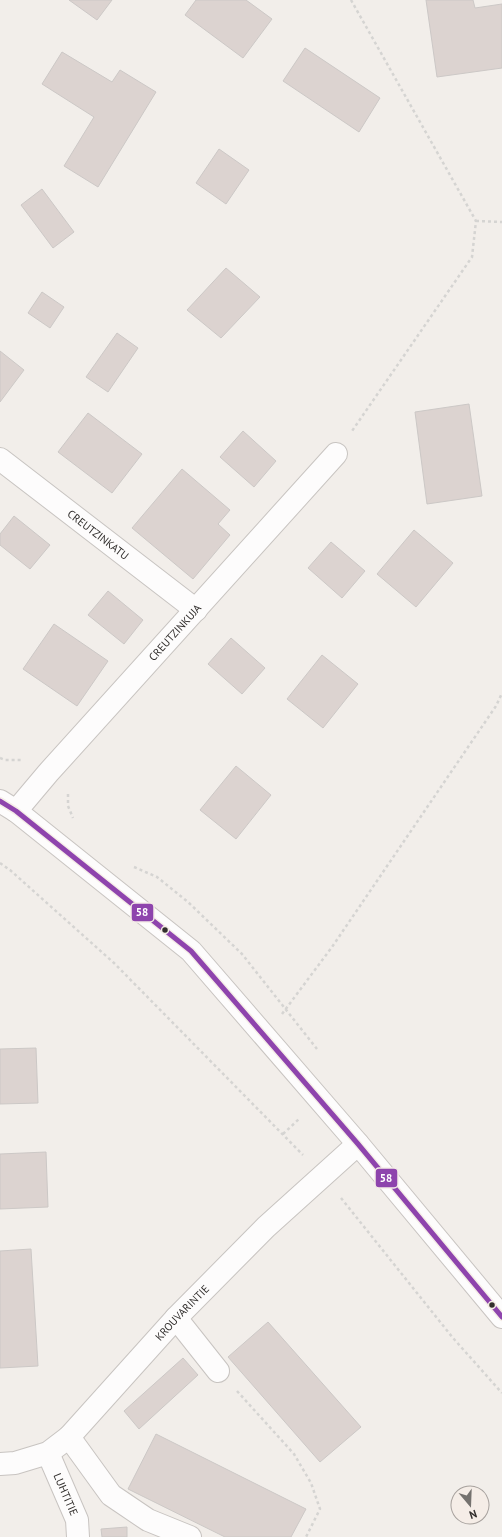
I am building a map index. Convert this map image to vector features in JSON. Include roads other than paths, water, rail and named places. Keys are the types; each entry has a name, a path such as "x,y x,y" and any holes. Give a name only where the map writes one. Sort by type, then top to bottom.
{"street":[{"name":"CREUTZINKUJA","path":"8,806 48,773 336,454"},
{"name":"CREUTZINKATU","path":"0,459 196,610"},
{"path":"8,806 191,951 358,1144 502,1317"},
{"name":"KROUVARINTIE","path":"0,1464 15,1463 48,1453 69,1436 176,1318 266,1227 358,1144"},
{"path":"176,1318 218,1371"},
{"path":"69,1436 111,1495 148,1520 190,1537"},
{"name":"LUHTITIE","path":"48,1453 77,1520 78,1537"}]}
